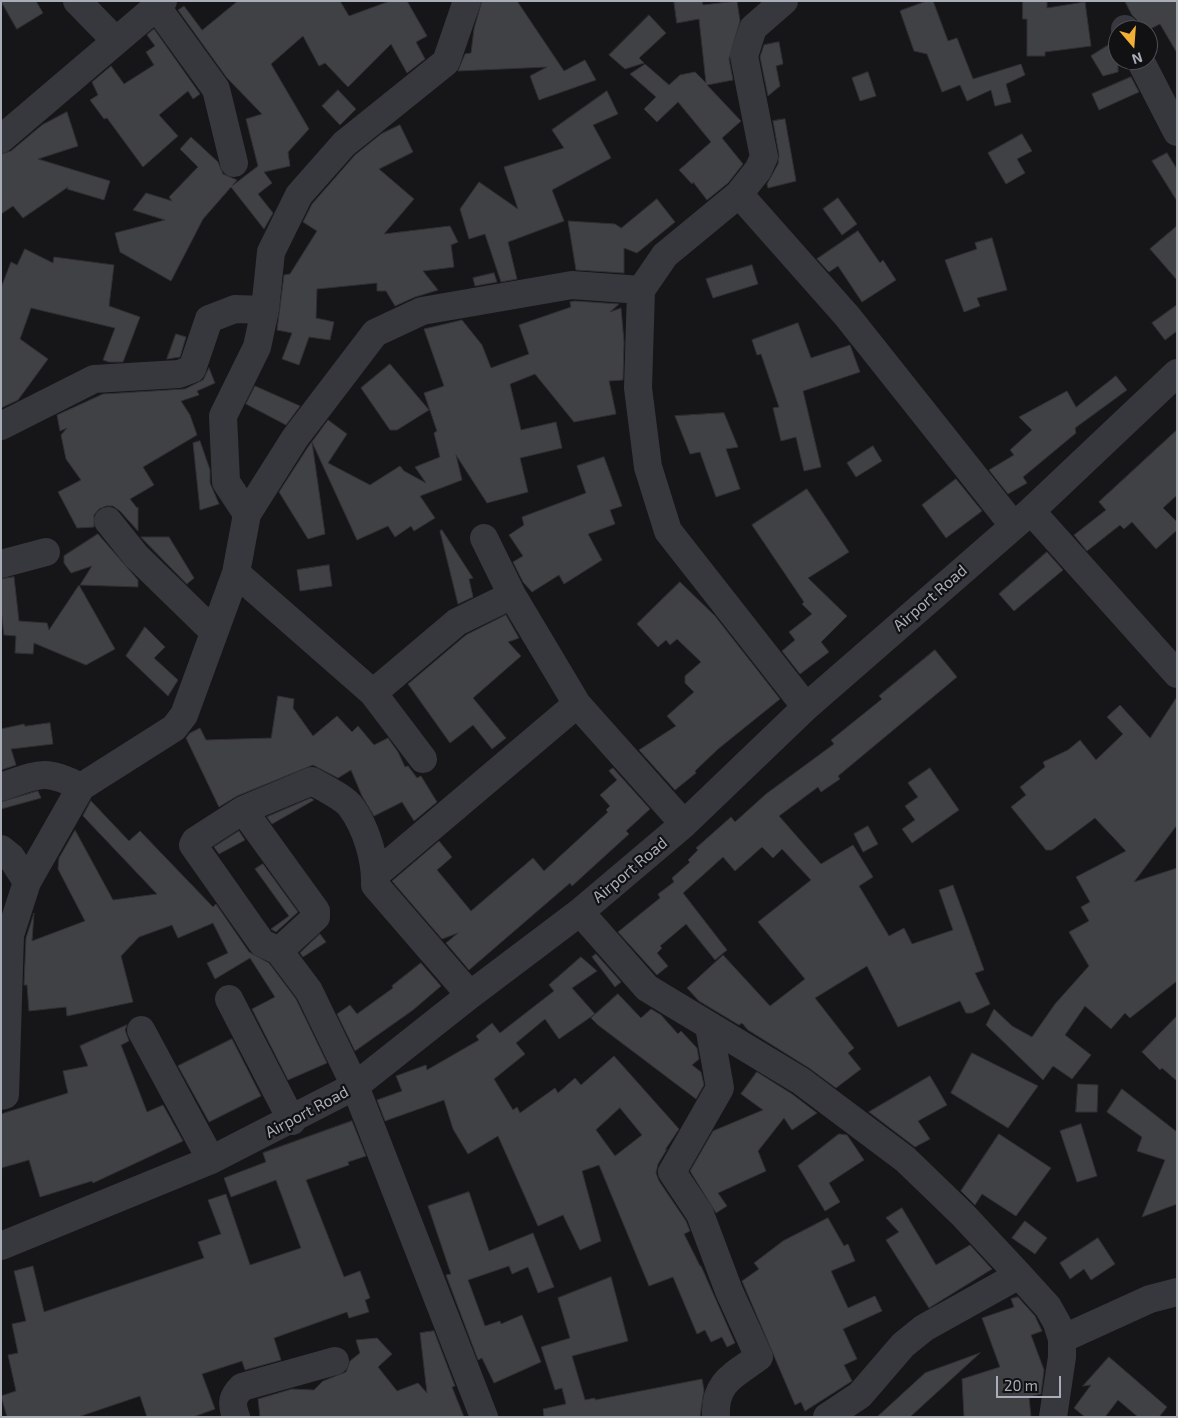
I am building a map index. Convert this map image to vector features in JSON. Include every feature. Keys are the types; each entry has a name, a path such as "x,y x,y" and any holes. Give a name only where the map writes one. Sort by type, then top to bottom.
{"street":[{"path":"77,1 116,41"},
{"path":"247,514 226,482 223,416 257,347 265,310 271,252 299,195 344,144 446,62 466,1"},
{"path":"784,1 754,28 744,56 764,157 758,170 739,194 666,255 641,290 638,388 648,467 668,531 806,707"},
{"path":"1,139 160,4 216,89 234,163"},
{"path":"1145,70 1177,132"},
{"path":"739,194 1022,518 1177,674"},
{"path":"1,1096 5,1095 10,935 27,882 80,788 174,728 184,715 213,631 236,573 247,514 295,438 375,333 422,310 572,285 641,290"},
{"path":"1,426 94,379 179,374 192,369 209,319 235,309 265,310"},
{"name":"Airport Road","path":"1,1246 211,1160 292,1121 355,1086 470,995 580,912 684,824 806,707 1022,518 1177,373"},
{"path":"108,522 136,556 213,631"},
{"path":"484,538 512,595 577,704 684,824"},
{"path":"1,564 46,552"},
{"path":"236,573 373,693 423,759"},
{"path":"373,693 457,622 512,595"},
{"path":"375,875 577,704"},
{"path":"1,787 45,773 62,778 80,788"},
{"path":"470,995 375,885 375,875 368,842 351,805 312,781 243,810 195,841 193,845 262,943 279,951 310,991 355,1086 484,1417"},
{"path":"243,810 316,911 316,917 279,951"},
{"path":"1,849 11,857 27,882"},
{"path":"580,912 647,988 801,1081 905,1159 963,1215 1048,1307 1057,1323 1062,1339 1062,1357 1053,1417"},
{"path":"229,999 292,1121"},
{"path":"709,1026 720,1088 672,1172 700,1214 729,1291 759,1357 723,1383 716,1402 716,1417"},
{"path":"141,1030 211,1160"},
{"path":"827,1417 860,1395 903,1345 924,1328 1019,1275"},
{"path":"1062,1339 1150,1299 1177,1292"},
{"path":"236,1417 232,1405 234,1396 242,1387 335,1361"}],"building":[{"path":"1,1 36,1 43,13 17,29"},
{"path":"238,1 340,1 349,16 390,1 407,1 427,36 416,42 425,59 407,73 391,44 348,87 325,63 319,66 303,36 271,64 309,129 288,152 290,166 264,172 272,183 258,194 273,213 264,229 231,187 203,219 171,281 120,252 115,233 165,220 133,210 146,193 172,201 169,197 198,167 180,149 191,137 218,162 223,174 237,180 232,186 258,166 246,119 262,114 227,78 178,10 184,6 202,30"},
{"path":"482,1 517,1 564,71 585,60 596,80 539,100 530,76 547,67 458,71 465,54 471,53 474,29"},
{"path":"674,1 702,1 703,5 737,1 740,21 729,59 733,80 707,85 741,121 722,138 743,164 728,183 707,200 693,182 692,184 679,170 711,142 678,102 657,122 644,109 656,97 630,74 645,64 669,85 680,75 695,72 706,83 699,19 677,23"},
{"path":"927,1 933,1 948,41 957,38 973,79 1021,64 1025,75 1006,84 1011,102 995,106 991,90 967,101 960,85 942,92 927,54 914,51 900,11"},
{"path":"1023,1 1047,1 1047,8 1085,2 1091,46 1045,52 1045,56 1027,56 1027,19 1023,19"},
{"path":"1125,1 1177,1 1177,53 1160,24 1158,25 1158,20 1137,20 1132,15"},
{"path":"649,15 666,33 639,58 644,63 625,69 609,55"},
{"path":"154,29 200,94 193,99 188,91 159,115 178,136 143,167 107,118 104,119 90,100 98,95 92,82 111,66 124,84 154,65 146,52 155,46 147,35"},
{"path":"779,42 783,64 776,66 780,86 768,96 760,57 764,45"},
{"path":"1108,45 1108,70 1118,70 1118,72 1103,76 1091,56"},
{"path":"868,72 876,96 860,101 852,78"},
{"path":"1131,77 1139,92 1099,110 1092,94"},
{"path":"338,90 356,109 340,125 322,106"},
{"path":"607,91 618,114 593,125 611,158 552,190 564,221 508,242 517,279 501,282 485,234 469,239 460,209 479,182 518,209 504,167 564,148 552,130"},
{"path":"67,112 78,146 38,159 110,181 104,200 67,189 68,187 23,218 13,206 1,214 1,154 11,151 42,125"},
{"path":"785,119 796,181 768,188 767,184 778,164 779,155 773,121"},
{"path":"400,125 413,152 379,169 414,199 384,234 450,226 458,242 451,245 454,267 423,271 438,290 395,306 386,291 377,291 377,283 317,289 316,318 334,322 330,340 309,337 299,365 282,359 292,333 277,330 284,275 290,274 317,231 303,222 312,204 355,155 381,134"},
{"path":"1022,134 1032,151 1017,159 1025,173 1006,184 988,153"},
{"path":"1167,153 1177,169 1177,201 1152,161"},
{"path":"838,198 857,224 842,235 823,209"},
{"path":"657,199 675,222 637,253 624,248 624,273 576,270 568,221 615,224 621,228"},
{"path":"1177,226 1177,280 1150,249"},
{"path":"858,231 880,263 883,260 896,280 862,302 838,266 829,272 817,259"},
{"path":"992,238 1007,290 977,298 980,306 964,312 945,260 977,249 975,243"},
{"path":"25,249 53,263 54,257 114,265 109,306 140,317 123,362 109,362 103,360 115,328 31,308 20,339 48,359 18,400 1,408 1,288 11,262 17,265"},
{"path":"752,265 758,284 713,298 706,279"},
{"path":"494,273 497,282 475,286 473,278"},
{"path":"570,302 619,304 610,312 621,308 624,342 623,380 609,381 616,414 574,422 535,374 510,384 521,430 556,422 562,448 520,458 528,492 487,503 456,455 462,480 420,496 435,518 414,531 411,526 395,537 388,526 357,540 312,442 325,534 308,539 279,492 308,447 328,420 347,434 328,463 370,485 400,466 404,471 426,483 415,467 440,457 434,433 437,431 424,393 444,386 424,329 462,320 482,345 491,368 529,354 519,325 571,307"},
{"path":"1177,305 1177,331 1165,340 1152,323"},
{"path":"798,323 811,358 850,345 860,372 803,391 821,467 804,471 796,437 781,441 773,408 779,407 761,354 757,355 752,340"},
{"path":"176,334 186,337 180,357 167,359"},
{"path":"390,364 429,410 397,430 390,430 361,388"},
{"path":"209,368 215,383 197,391 199,395 181,401 190,415 197,435 143,467 154,485 130,499 138,507 138,531 113,506 99,509 94,515 94,527 77,528 58,492 81,480 66,459 61,435 67,428 60,431 57,415 103,394 185,389 203,380"},
{"path":"1116,376 1127,390 1075,428 1076,433 1023,477 1027,483 1008,494 989,470 1014,455 1010,450 1032,430 1019,417 1067,391 1076,407"},
{"path":"255,386 300,406 286,425 246,404"},
{"path":"724,413 738,447 726,449 740,489 716,497 700,452 690,454 675,416"},
{"path":"1177,430 1177,495 1163,508 1177,522 1177,530 1156,549 1132,522 1124,529 1120,525 1087,551 1074,535 1106,510 1099,502"},
{"path":"200,441 210,470 210,483 219,504 200,510 193,443"},
{"path":"873,446 882,461 856,477 847,463"},
{"path":"604,457 622,506 610,510 615,524 588,534 602,560 564,584 559,575 532,592 523,582 513,562 523,556 509,535 524,525 522,517 586,493 577,466"},
{"path":"956,479 982,511 946,538 922,505"},
{"path":"807,489 849,552 808,578 847,616 821,642 829,652 800,674 782,651 795,640 789,632 812,614 802,604 804,602 752,525"},
{"path":"442,530 473,578 469,579 473,597 458,604 440,531"},
{"path":"98,534 138,580 138,587 80,585 92,566 71,573 64,563 64,556"},
{"path":"141,537 169,537 194,578 187,584"},
{"path":"1047,552 1063,570 1014,611 999,594"},
{"path":"329,565 332,586 300,591 297,570"},
{"path":"14,577 19,621 47,623 49,630 79,585 115,649 86,665 34,643 33,654 15,653 16,636 4,635 1,609 1,579"},
{"path":"680,582 715,616 780,699 718,749 695,771 696,773 675,790 639,750 676,726 667,716 694,692 685,683 685,676 701,662 677,639 670,645 666,640 658,647 637,624"},
{"path":"506,615 519,638 508,642 521,656 473,698 506,738 492,749 473,725 450,743 408,684 466,635"},
{"path":"145,627 165,647 154,658 178,680 168,696 126,656"},
{"path":"935,650 957,677 838,776 840,779 821,792 818,787 779,816 821,864 853,845 873,877 859,886 889,936 904,928 912,944 953,930 939,890 953,885 984,970 975,973 990,1004 972,1013 966,1013 960,1001 898,1027 867,966 815,998 854,1048 848,1053 861,1069 836,1088 809,1068 748,1030 742,1023 739,1025 699,1001 687,988 723,955 770,1006 805,979 758,922 811,880 782,849 773,858 762,847 735,871 723,857 683,893 727,950 715,960 686,924 660,946 662,948 657,953 668,966 657,975 618,932 660,898 658,894 674,882 672,878 690,862 688,860 698,850 696,848 731,817 735,822 766,794 834,744 831,740 882,699 879,696"},
{"path":"278,696 294,699 293,708 313,736 337,716 352,732 358,726 374,745 388,738 398,752 405,767 408,766 417,778 421,776 437,802 414,821 402,802 374,816 362,796 351,770 338,778 313,765 237,796 219,807 186,738 190,733 200,728 206,740 271,738"},
{"path":"1177,697 1177,825 1134,882 1177,868 1177,981 1130,1018 1125,1013 1111,1029 1085,1006 1065,1035 1091,1055 1072,1079 1053,1066 1043,1080 986,1025 994,1009 1012,1026 1032,1037 1055,1004 1089,966 1069,932 1089,921 1081,907 1090,902 1076,877 1126,851 1095,818 1052,850 1046,850 1011,807 1026,795 1020,787 1045,767 1043,762 1068,750 1080,740 1096,760 1123,734 1107,717 1120,705 1150,738"},
{"path":"50,723 53,744 11,749 16,765 1,770 1,729 24,724 25,726"},
{"path":"613,768 650,809 626,831 629,834 572,886 570,883 469,970 446,943 458,933 442,939 392,881 439,841 452,857 437,870 471,911 533,858 544,871 608,812 606,810 610,806 600,795 617,780 609,771"},
{"path":"930,768 959,810 912,843 902,829 915,820 905,806 918,797 908,783"},
{"path":"38,791 41,798 1,809 1,802"},
{"path":"311,798 314,800 272,824 267,817"},
{"path":"91,801 129,841 140,831 213,907 216,904 249,952 269,963 296,999 327,1063 288,1080 252,1009 275,997 250,958 215,979 207,963 228,953 213,923 178,938 172,925 139,937 121,956 133,1002 67,1016 66,1007 29,1011 27,985 24,985 26,938 34,913 32,941 85,921 58,869 59,858 75,830 113,900 157,894 83,816"},
{"path":"868,826 878,844 863,852 854,834"},
{"path":"239,831 245,840 219,854 214,847"},
{"path":"263,864 298,912 276,932 271,929 289,916 255,869"},
{"path":"320,934 326,942 303,957 300,953"},
{"path":"596,954 621,982 615,987 592,957"},
{"path":"581,957 597,971 572,988 595,1014 559,1039 545,1019 516,1043 525,1054 494,1079 513,1110 517,1107 520,1113 555,1088 558,1093 575,1078 581,1085 614,1056 679,1129 665,1150 667,1149 658,1164 656,1173 659,1181 686,1221 690,1231 684,1234 701,1266 735,1343 727,1347 722,1337 711,1342 705,1330 697,1334 673,1277 649,1286 599,1165 582,1171 601,1241 580,1250 563,1215 538,1226 498,1136 468,1154 453,1129 444,1100 385,1121 377,1100 402,1091 396,1076 426,1065 427,1070 479,1040 476,1036 492,1023 500,1033 554,991 549,985","holes":["620,1108 642,1135 615,1156 596,1130"]},
{"path":"421,963 441,986 413,1010 355,1051 337,1014 350,1005 357,1014 393,988 392,986"},
{"path":"618,994 641,1018 651,1009 661,1015 678,1034 681,1031 697,1048 699,1059 692,1065 701,1072 704,1085 696,1099 591,1018"},
{"path":"1177,1016 1177,1081 1162,1068 1160,1070 1142,1052"},
{"path":"127,1025 125,1030 129,1041 121,1045 147,1112 163,1105 183,1141 93,1183 92,1181 40,1197 29,1160 1,1168 1,1114 68,1093 63,1071 88,1066 80,1046"},
{"path":"232,1039 261,1096 209,1122 178,1066"},
{"path":"972,1053 1038,1086 1008,1128 951,1093"},
{"path":"757,1072 792,1094 817,1113 792,1130 784,1118 758,1151 766,1171 718,1193 727,1206 716,1213 690,1171 713,1131 763,1110 741,1094"},
{"path":"930,1076 947,1105 918,1121 930,1139 915,1147 869,1112"},
{"path":"1078,1084 1098,1085 1097,1112 1076,1112"},
{"path":"1122,1089 1177,1132 1177,1204 1142,1217 1165,1160 1137,1151 1142,1137 1107,1112"},
{"path":"352,1121 366,1156 348,1162 349,1165 306,1180 344,1277 360,1271 370,1298 365,1300 369,1312 349,1318 347,1312 274,1338 281,1360 245,1370 242,1361 202,1374 215,1409 193,1417 147,1417 140,1396 78,1417 7,1417 1,1396 16,1391 8,1355 18,1353 12,1324 26,1321 14,1271 33,1266 44,1312 204,1258 198,1242 221,1234 208,1200 226,1194 250,1265 301,1248 276,1180 231,1197 224,1178 266,1162 263,1153"},
{"path":"1081,1124 1097,1176 1077,1182 1060,1131"},
{"path":"839,1134 847,1135 864,1160 829,1183 840,1202 825,1211 798,1166"},
{"path":"999,1134 1051,1168 1016,1216 982,1194 975,1205 961,1191"},
{"path":"469,1192 489,1251 533,1233 554,1287 538,1293 528,1267 512,1274 509,1266 468,1280 485,1326 500,1321 501,1324 522,1315 541,1362 494,1383 482,1358 478,1360 446,1275 451,1274 428,1206"},
{"path":"902,1208 936,1265 970,1245 992,1269 929,1308 886,1240 899,1232 886,1218"},
{"path":"828,1218 844,1246 848,1244 855,1261 831,1271 848,1308 875,1296 882,1311 843,1329 857,1359 844,1365 852,1381 805,1411 801,1402 795,1405 742,1281 759,1269 754,1263 783,1241"},
{"path":"1025,1221 1047,1238 1035,1254 1012,1238"},
{"path":"1098,1238 1115,1264 1091,1280 1084,1269 1070,1279 1060,1263"},
{"path":"611,1277 628,1341 572,1356 585,1400 595,1398 595,1400 702,1379 704,1390 700,1417 544,1417 543,1409 566,1404 562,1388 555,1390 541,1347 570,1338 558,1298"},
{"path":"1018,1297 1035,1316 1042,1331 1031,1335 1044,1370 1041,1394 1029,1397 1031,1417 964,1417 962,1379 1000,1367 982,1318 1014,1307 1011,1299"},
{"path":"434,1331 455,1386 452,1387 464,1417 260,1417 258,1399 292,1389 314,1390 323,1381 346,1372 350,1361 360,1353 356,1340 377,1338 392,1354 378,1367 397,1391 418,1383 427,1393 420,1333"},
{"path":"980,1353 910,1417 877,1417 925,1373"},
{"path":"1109,1357 1167,1407 1159,1417 1138,1417 1118,1400 1105,1417 1085,1417 1074,1408 1091,1385 1083,1386"}]}
